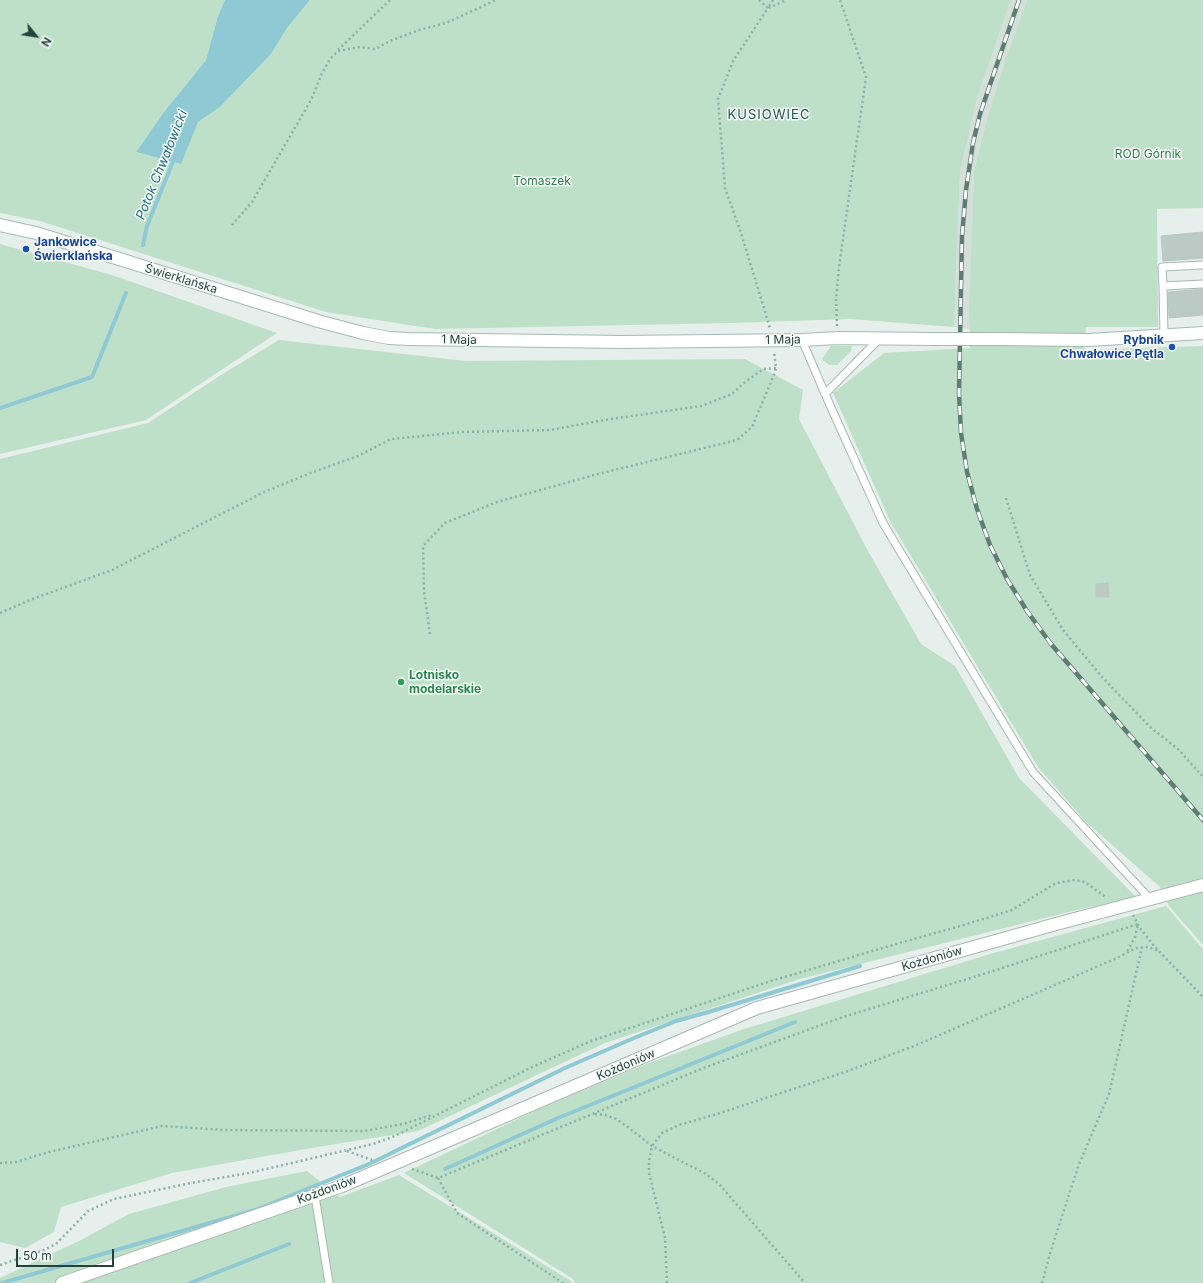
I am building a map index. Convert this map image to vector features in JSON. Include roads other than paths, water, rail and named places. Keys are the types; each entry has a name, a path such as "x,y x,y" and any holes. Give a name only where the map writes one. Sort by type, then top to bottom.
{"main road":[{"name":"Świerklańska","path":"0,225 36,233 318,321 363,333"},
{"name":"1 Maja","path":"363,333 389,338 408,339 621,342 802,340 838,338 879,340 1090,340 1203,333"},
{"name":"Kożdoniów","path":"62,1283 342,1186 757,1008 1056,924 1203,885"}],"lane":[{"path":"1164,336 1162,267 1203,265"},
{"path":"1163,286 1203,284"},
{"path":"802,340 883,523 1033,772 1150,900"},
{"path":"825,394 879,340"},
{"path":"315,1196 330,1283"}],"water":[{"path":"225,0 310,0 287,28 271,54 220,107 198,122 181,164 136,152 164,112 206,60 218,16"}],"waterway":[{"name":"Potok Chwałowicki","path":"143,245 147,226 174,159"},
{"name":"Potok Chwałowicki","path":"0,408 92,377 126,293"},
{"path":"2,1283 255,1210 369,1164 565,1068 676,1021 860,966"},
{"path":"445,1169 558,1118 795,1022"},
{"path":"190,1283 289,1244"}],"railway":[{"path":"1019,0 980,114 973,143 966,190 962,236 959,393 961,433 967,472 977,509 990,545 1007,579 1027,611 1051,644 1203,820"}],"place":[{"name":"Jankowice Świerklańska","path":"26,249"},
{"name":"Rybnik Chwałowice Pętla","path":"1172,347"},
{"name":"Lotnisko modelarskie","path":"401,682"}],"district":[{"name":"KUSIOWIEC","path":"769,115"}],"park label":[{"name":"ROD Górnik","path":"1148,154"},
{"name":"Tomaszek","path":"542,181"}]}
